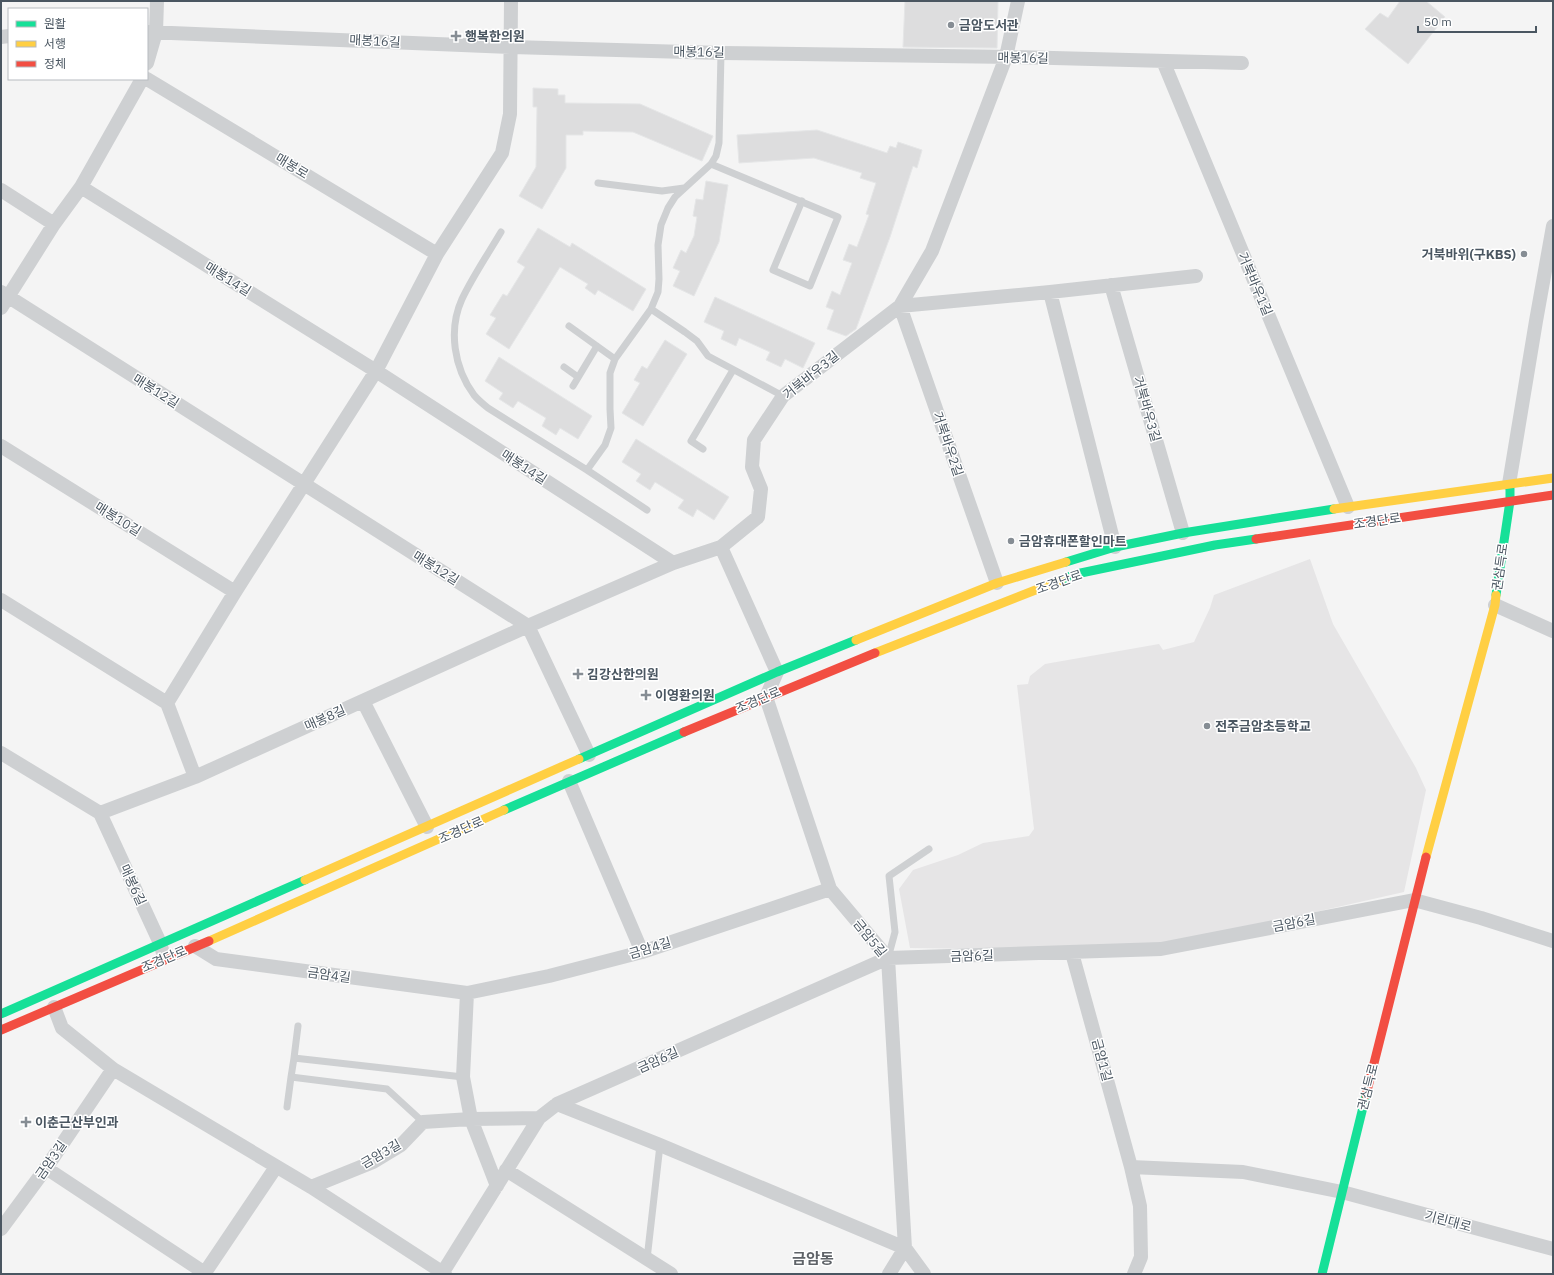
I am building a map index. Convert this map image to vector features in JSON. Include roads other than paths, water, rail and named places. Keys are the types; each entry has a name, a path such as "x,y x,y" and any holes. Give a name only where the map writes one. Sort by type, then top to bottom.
{"street":[{"path":"148,57 157,1"},
{"path":"167,703 235,592 376,371 436,254 502,153 510,114 512,47 511,1"},
{"name":"거북바우3길","path":"721,547 758,517 761,489 752,467 754,440 783,396 900,306 932,251 1006,57 1018,1"},
{"name":"매봉16길","path":"152,32 512,47 721,53 1006,57 1242,63"},
{"name":"거북바우1길","path":"1163,61 1348,507"},
{"path":"3,299 81,187 141,80"},
{"name":"매봉로","path":"148,80 436,254"},
{"name":"매봉14길","path":"81,187 376,371 673,563"},
{"path":"1,190 54,224"},
{"name":"권삼득로","path":"1322,1274 1414,900 1495,606 1510,501 1509,484 1553,226"},
{"path":"900,306 1196,276"},
{"name":"거북바우3길","path":"1111,285 1183,533"},
{"path":"1050,292 1115,547"},
{"name":"매봉12길","path":"3,299 304,485 528,626"},
{"name":"거북바우2길","path":"900,306 997,583"},
{"name":"매봉10길","path":"1,446 235,592"},
{"name":"조경단로","path":"2,1010 427,827 777,672 997,583 1115,547 1183,533 1348,507 1553,478"},
{"name":"조경단로","path":"1,1030 312,896 569,782 766,697 1076,574 1215,545 1553,495"},
{"path":"589,755 528,626 673,563 721,547 777,672 766,697"},
{"path":"1,600 167,703 195,777 100,813 1,753"},
{"path":"1495,606 1553,631"},
{"name":"매봉8길","path":"195,777 528,626"},
{"name":"금암5길","path":"766,697 830,889 888,958 904,1248"},
{"name":"조경단로","path":"362,701 427,827"},
{"path":"569,782 642,952"},
{"name":"매봉6길","path":"100,813 160,943 165,959"},
{"name":"금암4길","path":"195,946 216,959 467,994 549,976 642,952 830,889"},
{"path":"1414,900 1481,918 1553,941"},
{"name":"금암6길","path":"444,1273 539,1118 557,1104 888,958 1161,949 1414,900"},
{"name":"금암1길","path":"1072,953 1131,1167 1140,1206 1141,1257 1134,1274"},
{"path":"467,994 463,1077 471,1119 497,1186"},
{"path":"54,1007 62,1028 113,1069 312,1187 444,1273"},
{"name":"금암3길","path":"1,1229 46,1168 113,1069"},
{"path":"557,1104 660,1145 904,1248 924,1274"},
{"path":"423,1122 471,1119 539,1118"},
{"name":"금암3길","path":"312,1187 373,1162 401,1145 423,1122"},
{"path":"46,1168 205,1274 276,1167"},
{"path":"1131,1167 1243,1172 1342,1192"},
{"path":"506,1170 671,1274"},
{"name":"기린대로","path":"1342,1192 1553,1249"},
{"path":"889,1274 904,1248"}],"lane":[{"path":"587,470 605,445 611,428 610,373 615,359 651,309 658,292 658,245 661,225 668,208 675,197 711,164 716,156 719,144 721,53"},
{"path":"711,164 802,201 838,217 810,286 773,270 802,201"},
{"path":"598,183 662,191 684,188"},
{"path":"501,232 462,300 455,321 454,342 458,362 465,381 475,396 488,408 587,470 646,510"},
{"path":"651,309 685,332 697,342 708,356 783,396"},
{"path":"569,326 615,359"},
{"path":"573,386 597,346"},
{"path":"564,367 578,377"},
{"path":"703,449 691,441 733,370"},
{"path":"888,958 896,932 889,876 929,849"},
{"path":"287,1107 298,1026"},
{"path":"294,1058 463,1077"},
{"path":"291,1077 387,1089 423,1122"},
{"path":"647,1259 660,1145"}],"place":[{"name":"금암도서관","path":"951,25"},
{"name":"행복한의원","path":"456,36"},
{"name":"거북바위(구KBS)","path":"1524,254"},
{"name":"금암휴대폰할인마트","path":"1011,541"},
{"name":"김강산한의원","path":"578,674"},
{"name":"이영환의원","path":"646,695"},
{"name":"전주금암초등학교","path":"1207,726"},
{"name":"이춘근산부인과","path":"26,1122"}],"district":[{"name":"금암동","path":"813,1258"}]}
